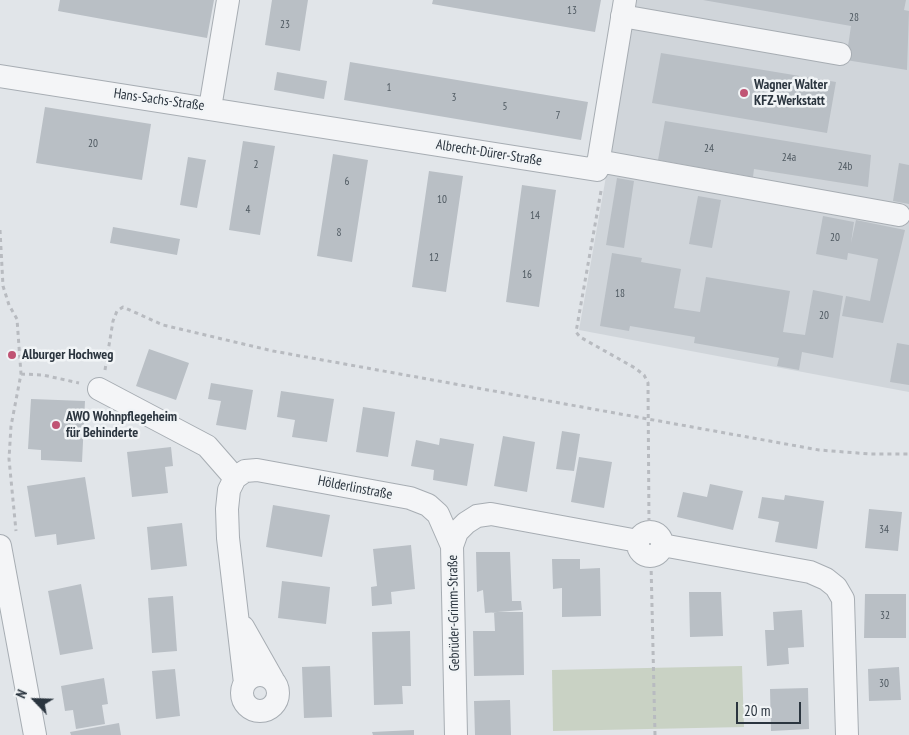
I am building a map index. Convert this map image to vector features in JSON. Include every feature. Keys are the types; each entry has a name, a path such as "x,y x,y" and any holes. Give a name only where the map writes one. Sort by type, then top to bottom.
{"street":[{"name":"Hans-Sachs-Straße","path":"0,76 210,108 228,0"},
{"path":"597,166 623,8 840,54"},
{"name":"Albrecht-Dürer-Straße","path":"210,108 597,166 899,215"},
{"path":"99,389 207,446 235,478 229,490 228,519 237,617 245,683 242,693 246,703 254,709 264,710 273,705 278,696 278,689 237,617"},
{"name":"Hölderlinstraße","path":"235,478 245,471 257,470 410,498 428,506 438,514 452,546"},
{"name":"Gebrüder-Grimm-Straße","path":"456,735 452,546 457,532 466,523 477,516 491,514 810,572 826,578 843,599 847,735"},
{"path":"8,540 34,735"},
{"path":"245,683 256,675 267,676 273,680"}],"path":[{"path":"597,166 602,185 576,332 580,337 644,375 648,383 655,735"},
{"path":"0,230 3,286 9,305 17,319 21,374 11,426 8,540"},
{"path":"21,374 66,379 99,389 106,367 113,321 117,311 123,307 163,325 273,351 650,421 819,450 870,454 909,454"}],"shaded area":[{"path":"637,0 909,0 909,392 579,330"}],"green space":[{"path":"742,666 744,727 553,731 552,670"}],"building":[{"path":"60,0 214,0 207,38 58,11"},
{"path":"272,0 308,0 300,51 265,45"},
{"path":"433,0 601,0 595,32 432,4"},
{"path":"703,0 906,0 904,10 909,11 907,70 846,60 851,26"},
{"name":"Wagner Walter KFZ-Werkstatt","path":"661,53 836,82 827,133 652,103"},
{"path":"350,62 588,102 581,140 344,100"},
{"path":"277,72 327,81 324,99 274,90"},
{"path":"45,107 151,124 142,180 36,163"},
{"path":"665,121 871,155 868,187 754,169 753,177 658,160"},
{"path":"243,141 275,146 260,235 229,230"},
{"path":"333,154 368,160 352,262 317,256"},
{"path":"188,157 206,160 197,208 180,205"},
{"path":"899,163 909,165 909,204 893,201"},
{"path":"429,171 463,176 446,292 412,287"},
{"path":"617,178 634,181 624,248 606,245"},
{"path":"522,185 556,190 539,307 506,302"},
{"path":"698,196 721,200 712,248 689,244"},
{"path":"823,216 854,222 851,243 856,220 905,230 883,323 842,316 846,296 870,301 878,259 848,253 847,260 816,254"},
{"path":"113,227 180,239 177,255 110,243"},
{"path":"612,253 642,258 641,262 681,269 674,308 700,312 706,277 790,291 783,332 805,335 813,290 843,296 833,358 802,352 799,370 777,366 779,358 694,343 695,337 630,326 629,331 600,326"},
{"path":"897,343 909,345 909,385 890,382"},
{"path":"149,349 189,363 176,400 136,386"},
{"path":"211,383 253,390 246,430 216,425 221,401 208,399"},
{"path":"281,391 334,399 327,442 292,437 295,420 277,417"},
{"name":"AWO Wohnpflegeheim für Behinderte","path":"31,399 85,401 82,462 41,460 41,450 28,449"},
{"path":"363,407 395,412 388,457 356,452"},
{"path":"562,431 580,434 574,471 556,469"},
{"path":"503,436 535,442 527,492 494,486"},
{"path":"440,438 474,444 467,486 433,480 434,470 411,466 416,440 439,445"},
{"path":"171,447 173,466 165,467 168,493 132,497 127,452"},
{"path":"579,457 612,462 604,508 571,502"},
{"path":"85,477 95,539 57,545 56,534 35,537 27,486"},
{"path":"710,484 743,491 733,530 677,517 683,492 707,497"},
{"path":"785,495 824,501 817,549 775,542 779,522 758,518 762,497 784,500"},
{"path":"273,505 330,515 322,557 266,547"},
{"path":"869,509 902,512 898,551 865,548"},
{"path":"182,523 187,566 151,570 147,527"},
{"path":"411,545 415,589 391,592 392,604 372,606 371,587 377,586 373,549"},
{"path":"476,552 510,552 512,601 521,601 522,610 485,613 483,590 477,592"},
{"path":"552,559 580,559 580,569 600,568 601,616 562,617 562,588 553,589"},
{"path":"282,581 330,587 326,624 278,618"},
{"path":"81,584 93,649 60,655 48,591"},
{"path":"689,592 721,592 723,636 690,637"},
{"path":"865,594 906,594 906,638 864,638"},
{"path":"173,596 177,651 152,653 148,598"},
{"path":"802,610 804,647 788,648 789,664 767,666 765,630 774,630 773,612"},
{"path":"494,612 523,612 524,675 474,676 473,631 495,631"},
{"path":"410,631 411,686 402,686 403,704 374,705 372,632"},
{"path":"330,666 332,717 304,718 302,667"},
{"path":"899,667 901,700 869,701 868,669"},
{"path":"175,669 180,716 156,719 152,671"},
{"path":"104,678 108,704 102,705 105,724 76,729 73,710 65,711 61,686"},
{"path":"808,688 809,729 771,731 770,689"},
{"path":"510,700 511,735 475,735 474,701"},
{"path":"119,723 121,735 71,735 70,732"},
{"path":"414,730 414,735 373,735 372,732"}],"place":[{"name":"Wagner Walter KFZ-Werkstatt","path":"744,93"},
{"name":"Alburger Hochweg","path":"12,355"},
{"name":"AWO Wohnpflegeheim für Behinderte","path":"56,425"}]}
